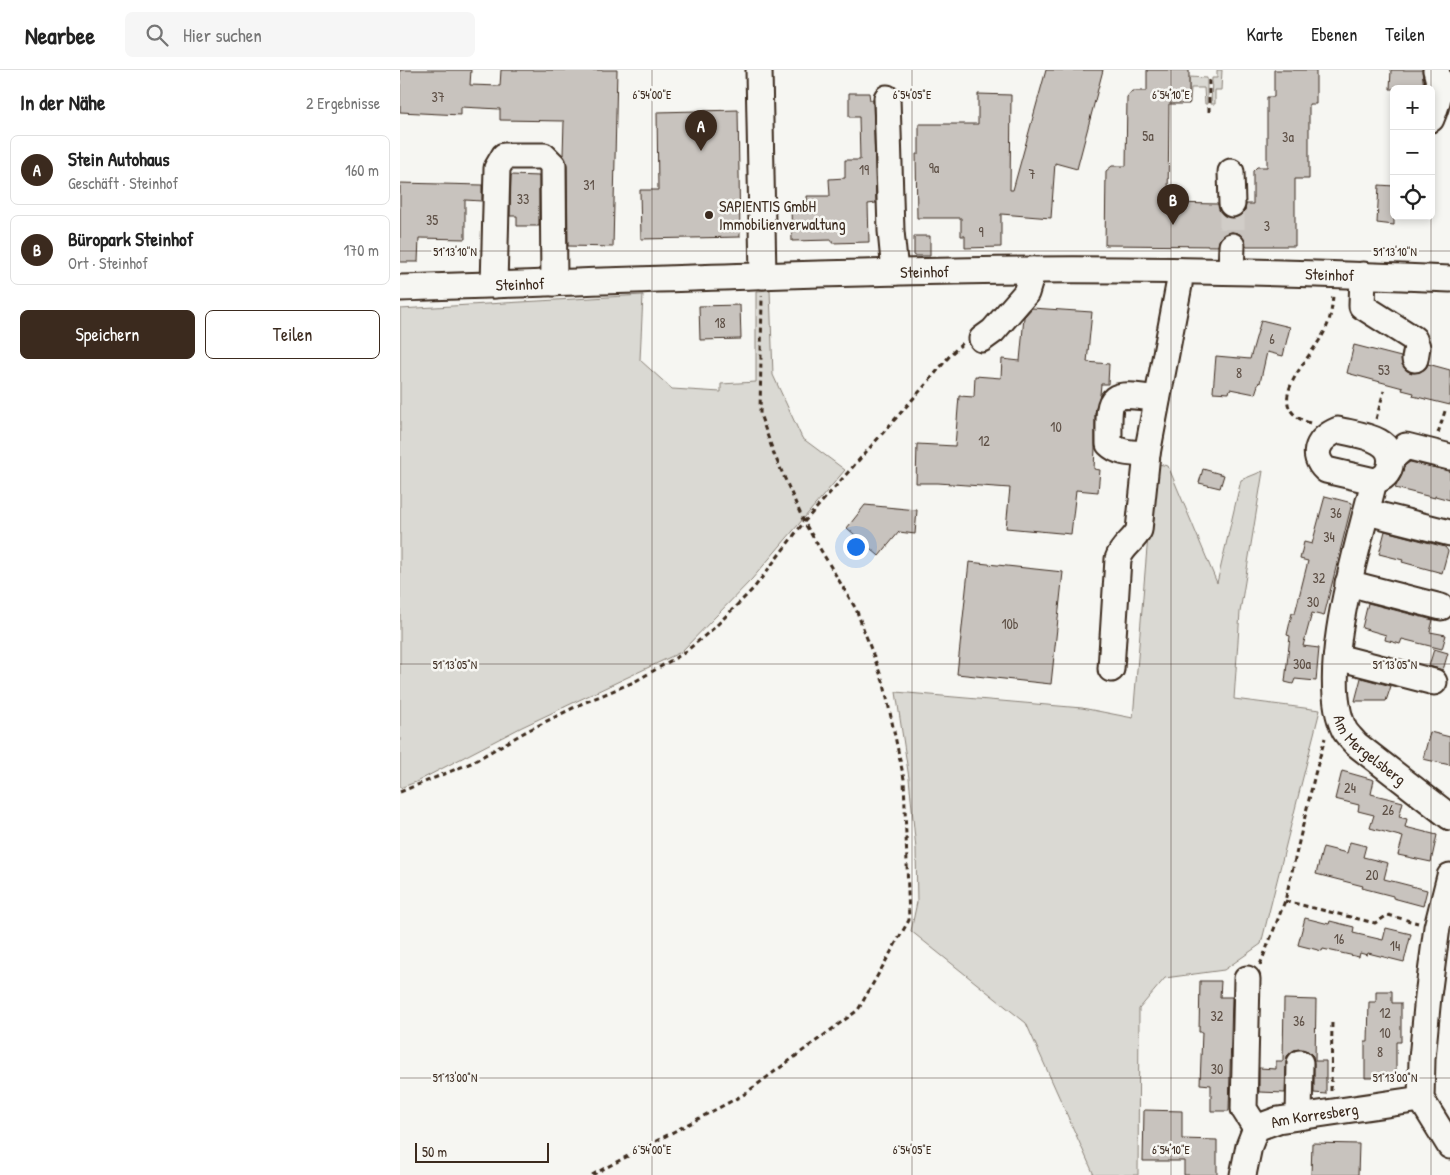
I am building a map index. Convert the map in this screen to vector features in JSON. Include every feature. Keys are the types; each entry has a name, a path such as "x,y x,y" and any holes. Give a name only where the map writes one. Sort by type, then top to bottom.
{"street":[{"path":"759,70 763,276"},
{"path":"1435,109 1438,102 1440,81 1436,70"},
{"path":"887,98 891,231 895,272"},
{"path":"494,285 497,168 504,156 544,156 553,165 554,283"},
{"path":"1231,172 1232,204"},
{"path":"1231,271 1232,246"},
{"path":"982,340 993,331 1026,293 1033,270"},
{"name":"Steinhof","path":"400,288 895,272 1033,270 1231,271 1450,279"},
{"path":"1111,669 1118,559 1121,551 1134,539 1139,530 1147,454 1180,285 1180,271"},
{"path":"1364,275 1362,306 1414,340 1417,347 1415,359"},
{"path":"1147,454 1120,451 1114,449 1109,444 1109,408 1115,398 1124,394 1157,399"},
{"path":"1338,430 1382,442 1388,448 1391,459 1390,468 1386,475 1374,481 1326,470 1320,464 1317,457 1318,448 1328,434 1338,430"},
{"path":"1391,459 1406,446 1450,457"},
{"name":"Am Mergelsberg","path":"1374,481 1348,583 1337,657 1336,699 1344,731 1356,744 1450,817"},
{"path":"1367,512 1450,533"},
{"path":"1348,583 1441,607"},
{"path":"1337,657 1434,682"},
{"path":"1450,876 1438,927 1428,996 1422,1059 1421,1099 1450,1146"},
{"path":"1247,979 1244,1109 1256,1128"},
{"path":"1299,1116 1300,1063"},
{"name":"Am Korresberg","path":"1243,1175 1249,1146 1256,1128 1278,1120 1299,1116 1421,1099"}],"path":[{"path":"1209,78 1209,112"},
{"path":"1333,274 1328,326 1317,347 1290,383 1288,398 1290,409 1298,419 1338,430"},
{"path":"592,1175 743,1095 858,1010 909,920 904,778 884,684 856,609 804,522 774,454 760,414 763,276"},
{"path":"400,792 471,763 527,731 582,704 634,682 684,653 715,627 754,588 804,522 952,353 963,343 982,340"},
{"path":"1371,439 1384,391"},
{"path":"1442,419 1446,408"},
{"path":"1247,979 1261,964 1285,901 1314,774 1325,738"},
{"path":"1285,901 1375,923 1388,915 1438,927"},
{"path":"1330,1111 1332,1022"}],"shaded area":[{"path":"1217,70 1222,70 1221,90 1215,90 1215,104 1211,104 1212,78 1217,78"},
{"path":"1189,77 1207,78 1207,104 1205,104 1204,88 1191,88 1189,103"},
{"path":"770,290 773,375 802,438 845,470 752,579 681,652 522,727 416,782 400,788 400,309 643,295 640,360 672,389 721,392 721,384 756,382 756,291"},
{"path":"1154,463 1168,466 1217,583 1241,480 1263,471 1240,612 1234,699 1320,710 1261,944 1224,970 1165,978 1139,1009 1138,1175 1094,1175 1026,1023 911,931 917,902 916,849 909,778 896,692 1082,708 1133,718"}],"building":[{"path":"400,70 471,70 470,85 500,86 501,70 617,70 613,247 568,246 567,165 563,155 564,121 500,120 500,109 461,107 461,115 400,112"},
{"path":"1046,70 1103,70 1077,169 1055,163 1051,218 1001,214 1001,247 965,248 965,236 961,236 961,218 917,218 916,154 919,154 919,124 978,124 978,94 1011,95 1010,190 1013,190"},
{"path":"1147,70 1189,70 1189,104 1169,104 1168,203 1218,204 1220,212 1232,218 1240,216 1245,210 1246,204 1253,204 1253,171 1257,167 1267,167 1267,97 1274,97 1274,70 1316,70 1316,104 1309,104 1309,179 1295,179 1295,246 1246,246 1240,234 1232,232 1220,238 1218,246 1105,245 1106,171 1112,166 1126,166 1127,97 1132,91 1147,91"},
{"path":"1391,70 1422,70 1424,85 1390,85"},
{"path":"849,93 869,93 870,100 873,100 876,203 868,204 869,242 832,243 832,240 792,241 791,208 808,208 807,196 830,196 829,179 845,178 845,160 860,160 859,117 849,117"},
{"path":"738,110 740,237 641,239 640,190 658,190 657,112"},
{"path":"511,175 539,176 539,226 517,226 517,216 510,216"},
{"path":"400,183 482,185 482,201 465,200 465,239 419,238 418,262 400,262"},
{"path":"1379,185 1390,186 1390,220 1394,220 1394,225 1377,223"},
{"path":"914,236 930,236 930,256 914,256"},
{"path":"740,305 741,339 700,340 699,306"},
{"path":"1032,308 1092,312 1087,362 1109,364 1108,384 1101,384 1095,413 1094,469 1100,470 1098,492 1076,490 1071,534 1006,528 1010,488 916,483 917,444 955,446 959,396 974,397 975,376 1001,378 1002,359 1020,361 1024,317"},
{"path":"1261,320 1290,327 1283,356 1267,352 1260,383 1255,394 1230,389 1229,393 1213,392 1216,356 1250,359"},
{"path":"1354,345 1401,357 1402,364 1406,370 1412,373 1420,372 1428,364 1450,370 1450,405 1413,396 1414,393 1402,390 1403,388 1347,373"},
{"path":"1410,462 1450,471 1450,500 1395,488 1402,475 1404,466"},
{"path":"1203,469 1224,475 1220,488 1199,483"},
{"path":"1325,496 1352,503 1324,616 1312,613 1303,646 1319,648 1316,681 1295,679 1293,684 1285,682 1290,636 1287,635 1292,613 1295,613 1308,561 1300,559 1304,542 1312,544"},
{"path":"865,505 917,510 915,534 899,532 879,556 847,528"},
{"path":"1385,531 1445,547 1448,551 1442,573 1379,554"},
{"path":"969,562 1063,572 1051,684 957,674"},
{"path":"1368,603 1433,620 1430,632 1446,635 1442,649 1402,639 1400,644 1385,640 1386,635 1362,628"},
{"path":"1434,649 1448,653 1443,670 1429,666"},
{"path":"1361,678 1391,686 1386,701 1355,701"},
{"path":"1430,732 1450,737 1450,765 1423,759"},
{"path":"1342,771 1374,780 1371,794 1403,802 1399,817 1407,819 1405,827 1437,835 1431,862 1398,855 1403,837 1370,828 1374,815 1358,811 1359,805 1335,799"},
{"path":"1350,842 1366,846 1363,857 1388,863 1384,879 1427,890 1423,906 1362,888 1363,886 1316,874 1323,847 1347,853"},
{"path":"1305,918 1329,924 1330,921 1354,927 1353,933 1383,940 1386,928 1411,934 1404,962 1368,953 1367,955 1360,953 1359,957 1298,945"},
{"path":"1200,981 1221,981 1220,997 1232,997 1229,1111 1211,1111 1211,1085 1200,1084 1202,1032 1199,1032"},
{"path":"1376,991 1392,991 1392,1003 1401,1003 1401,1042 1396,1042 1396,1078 1365,1078 1365,1042 1368,1042 1369,1002 1376,1002"},
{"path":"1284,999 1316,1000 1315,1061 1326,1061 1326,1094 1314,1093 1313,1056 1308,1051 1301,1049 1294,1050 1287,1056 1285,1093 1259,1092 1259,1068 1276,1069 1276,1061 1283,1061"},
{"path":"1144,1110 1182,1111 1182,1139 1217,1140 1217,1175 1184,1175 1184,1161 1143,1161"},
{"path":"1312,1143 1359,1144 1358,1175 1311,1175"}],"tunnel":[{"path":"1232,204 1232,246"}],"place":[{"name":"Stein Autohaus","path":"701,151"},
{"name":"SAPIENTIS GmbH Immobilienverwaltung","path":"709,215"},
{"name":"Büropark Steinhof","path":"1173,225"}]}
